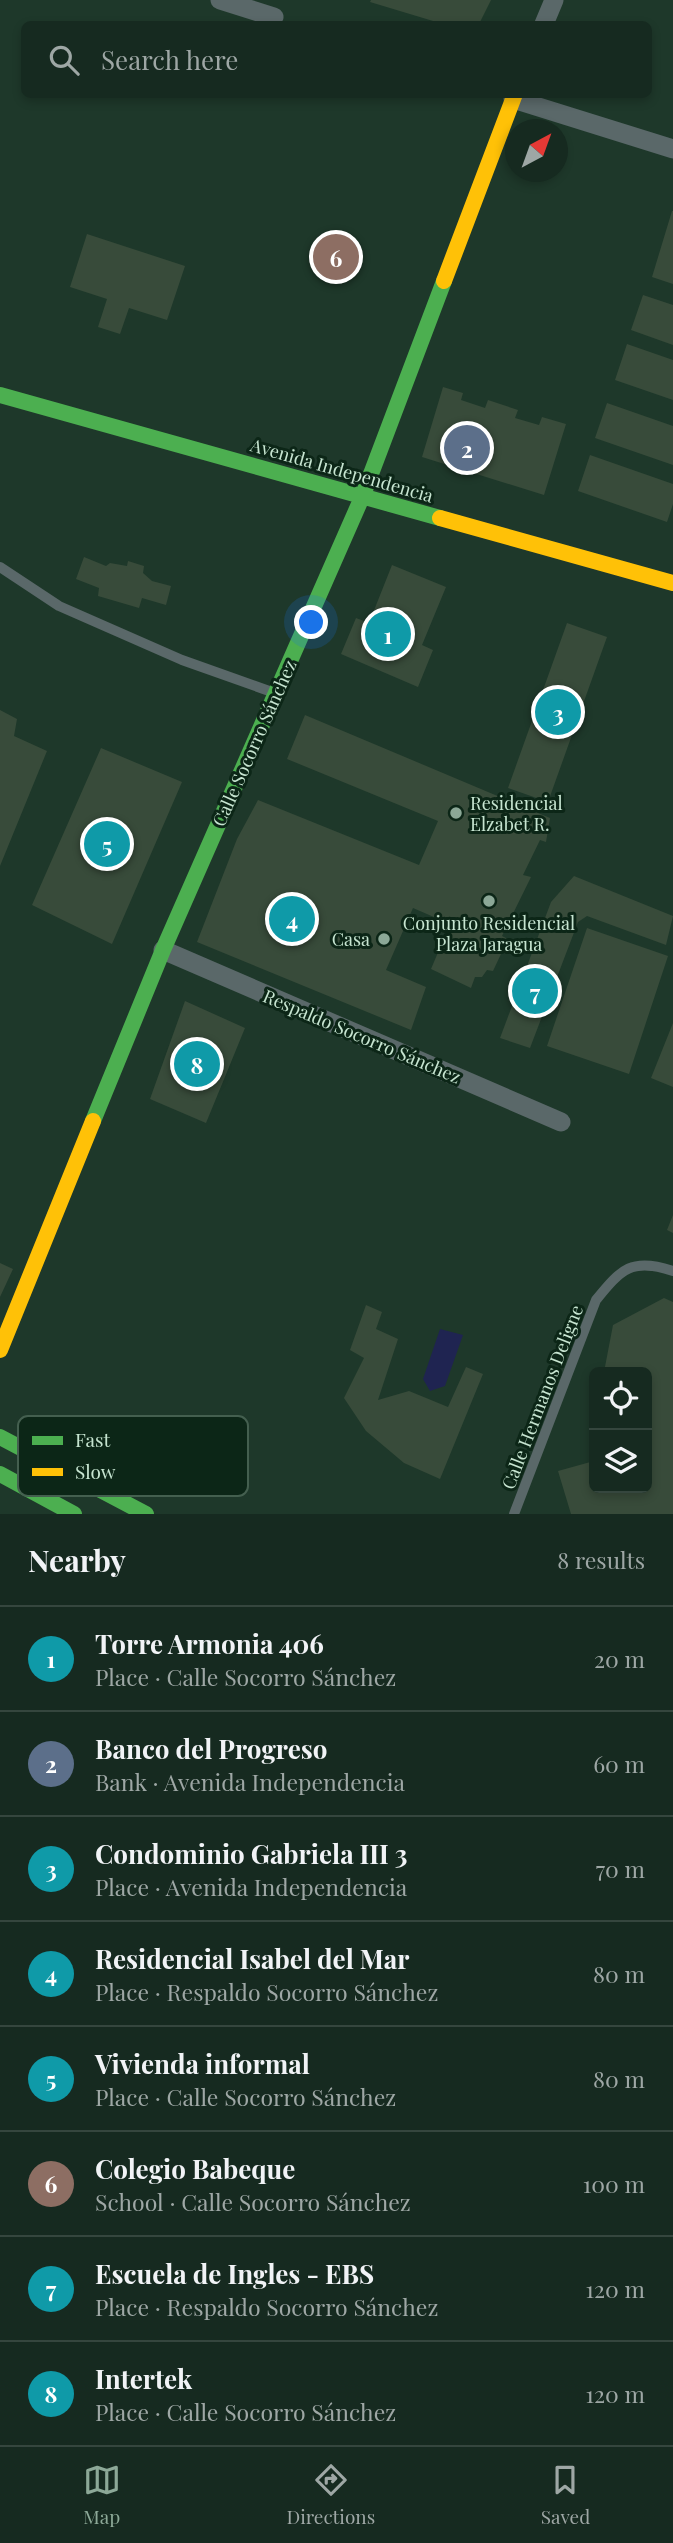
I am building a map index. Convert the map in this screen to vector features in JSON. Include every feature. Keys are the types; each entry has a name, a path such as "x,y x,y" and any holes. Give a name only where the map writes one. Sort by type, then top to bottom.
{"main road":[{"name":"Calle Socorro Sánchez","path":"0,1350 163,950 363,495 514,98"},
{"name":"Avenida Independencia","path":"0,395 673,583"},
{"path":"0,1437 18,1446"},
{"path":"0,1474 18,1484"},
{"path":"41,1496 74,1514"},
{"path":"112,1496 146,1514"}],"street":[{"path":"220,0 274,17"},
{"path":"545,21 554,0"},
{"path":"517,98 673,149"},
{"name":"Respaldo Socorro Sánchez","path":"163,950 561,1122"}],"lane":[{"path":"0,567 60,606 182,660 276,694"},
{"name":"Calle Hermanos Deligne","path":"514,1514 596,1300 616,1275 633,1265 653,1264 673,1270"}],"shaded area":[{"path":"440,1329 463,1335 445,1386 430,1391 423,1379"}],"building":[{"path":"491,0 480,21 433,21 370,2"},
{"path":"673,211 673,284 652,277"},
{"path":"87,234 185,266 167,320 129,308 120,334 98,327 107,299 70,287"},
{"path":"643,295 673,305 673,345 631,330"},
{"path":"627,344 673,360 673,400 615,380"},
{"path":"443,387 463,393 461,400 485,408 488,400 518,410 515,418 539,425 542,417 566,424 544,495 422,457"},
{"path":"607,403 673,426 673,465 595,438"},
{"path":"590,455 673,484 673,504 667,522 578,491"},
{"path":"84,557 106,566 110,563 127,566 128,561 144,566 143,573 152,581 171,586 166,605 142,598 139,608 98,596 99,588 76,579"},
{"path":"392,565 446,587 422,645 433,650 418,687 341,654 356,618 369,623"},
{"path":"567,623 607,637 548,802 508,788"},
{"path":"0,710 17,719 14,736 47,751 0,866"},
{"path":"305,715 550,818 546,842 540,840 523,875 531,877 502,936 508,939 493,971 487,970 482,977 475,977 471,988 431,969 450,924 413,908 386,970 426,987 411,1030 197,942 237,839 258,800 419,865 438,821 287,759"},
{"path":"101,748 182,782 112,944 32,905"},
{"path":"574,876 673,916 666,945 587,916 578,922 530,1048 500,1038 551,902"},
{"path":"587,928 668,956 629,1074 547,1046"},
{"path":"185,1001 245,1028 206,1123 150,1099"},
{"path":"673,1023 673,1087 651,1078"},
{"path":"673,1215 673,1233 667,1230"},
{"path":"0,1263 13,1269 0,1297"},
{"path":"664,1298 673,1302 673,1514 571,1514 558,1471 589,1462 589,1493 652,1493 652,1367 605,1367 613,1325"},
{"path":"366,1305 382,1312 376,1329 398,1339 378,1400 409,1391 448,1407 466,1367 483,1374 440,1479 404,1463 366,1431 344,1398 364,1358 350,1350"}],"traffic: fast":[{"path":"93,1121 163,950 363,495 444,281"},
{"path":"0,395 440,518"},
{"path":"0,1437 18,1446"},
{"path":"0,1474 18,1484"},
{"path":"41,1496 74,1514"},
{"path":"112,1496 146,1514"}],"traffic: slow":[{"path":"444,281 513,98"},
{"path":"440,518 673,583"},
{"path":"0,1350 93,1121"}],"place":[{"name":"Colegio Babeque","path":"336,257"},
{"name":"Banco del Progreso","path":"467,448"},
{"name":"Torre Armonia 406","path":"388,634"},
{"name":"Condominio Gabriela III 3","path":"558,712"},
{"name":"Residencial Elzabet R.","path":"456,813"},
{"name":"Vivienda informal","path":"107,844"},
{"name":"Conjunto Residencial Plaza Jaragua","path":"489,901"},
{"name":"Residencial Isabel del Mar","path":"292,919"},
{"name":"Casa","path":"384,939"},
{"name":"Escuela de Ingles - EBS","path":"535,991"},
{"name":"Intertek","path":"197,1064"}]}
